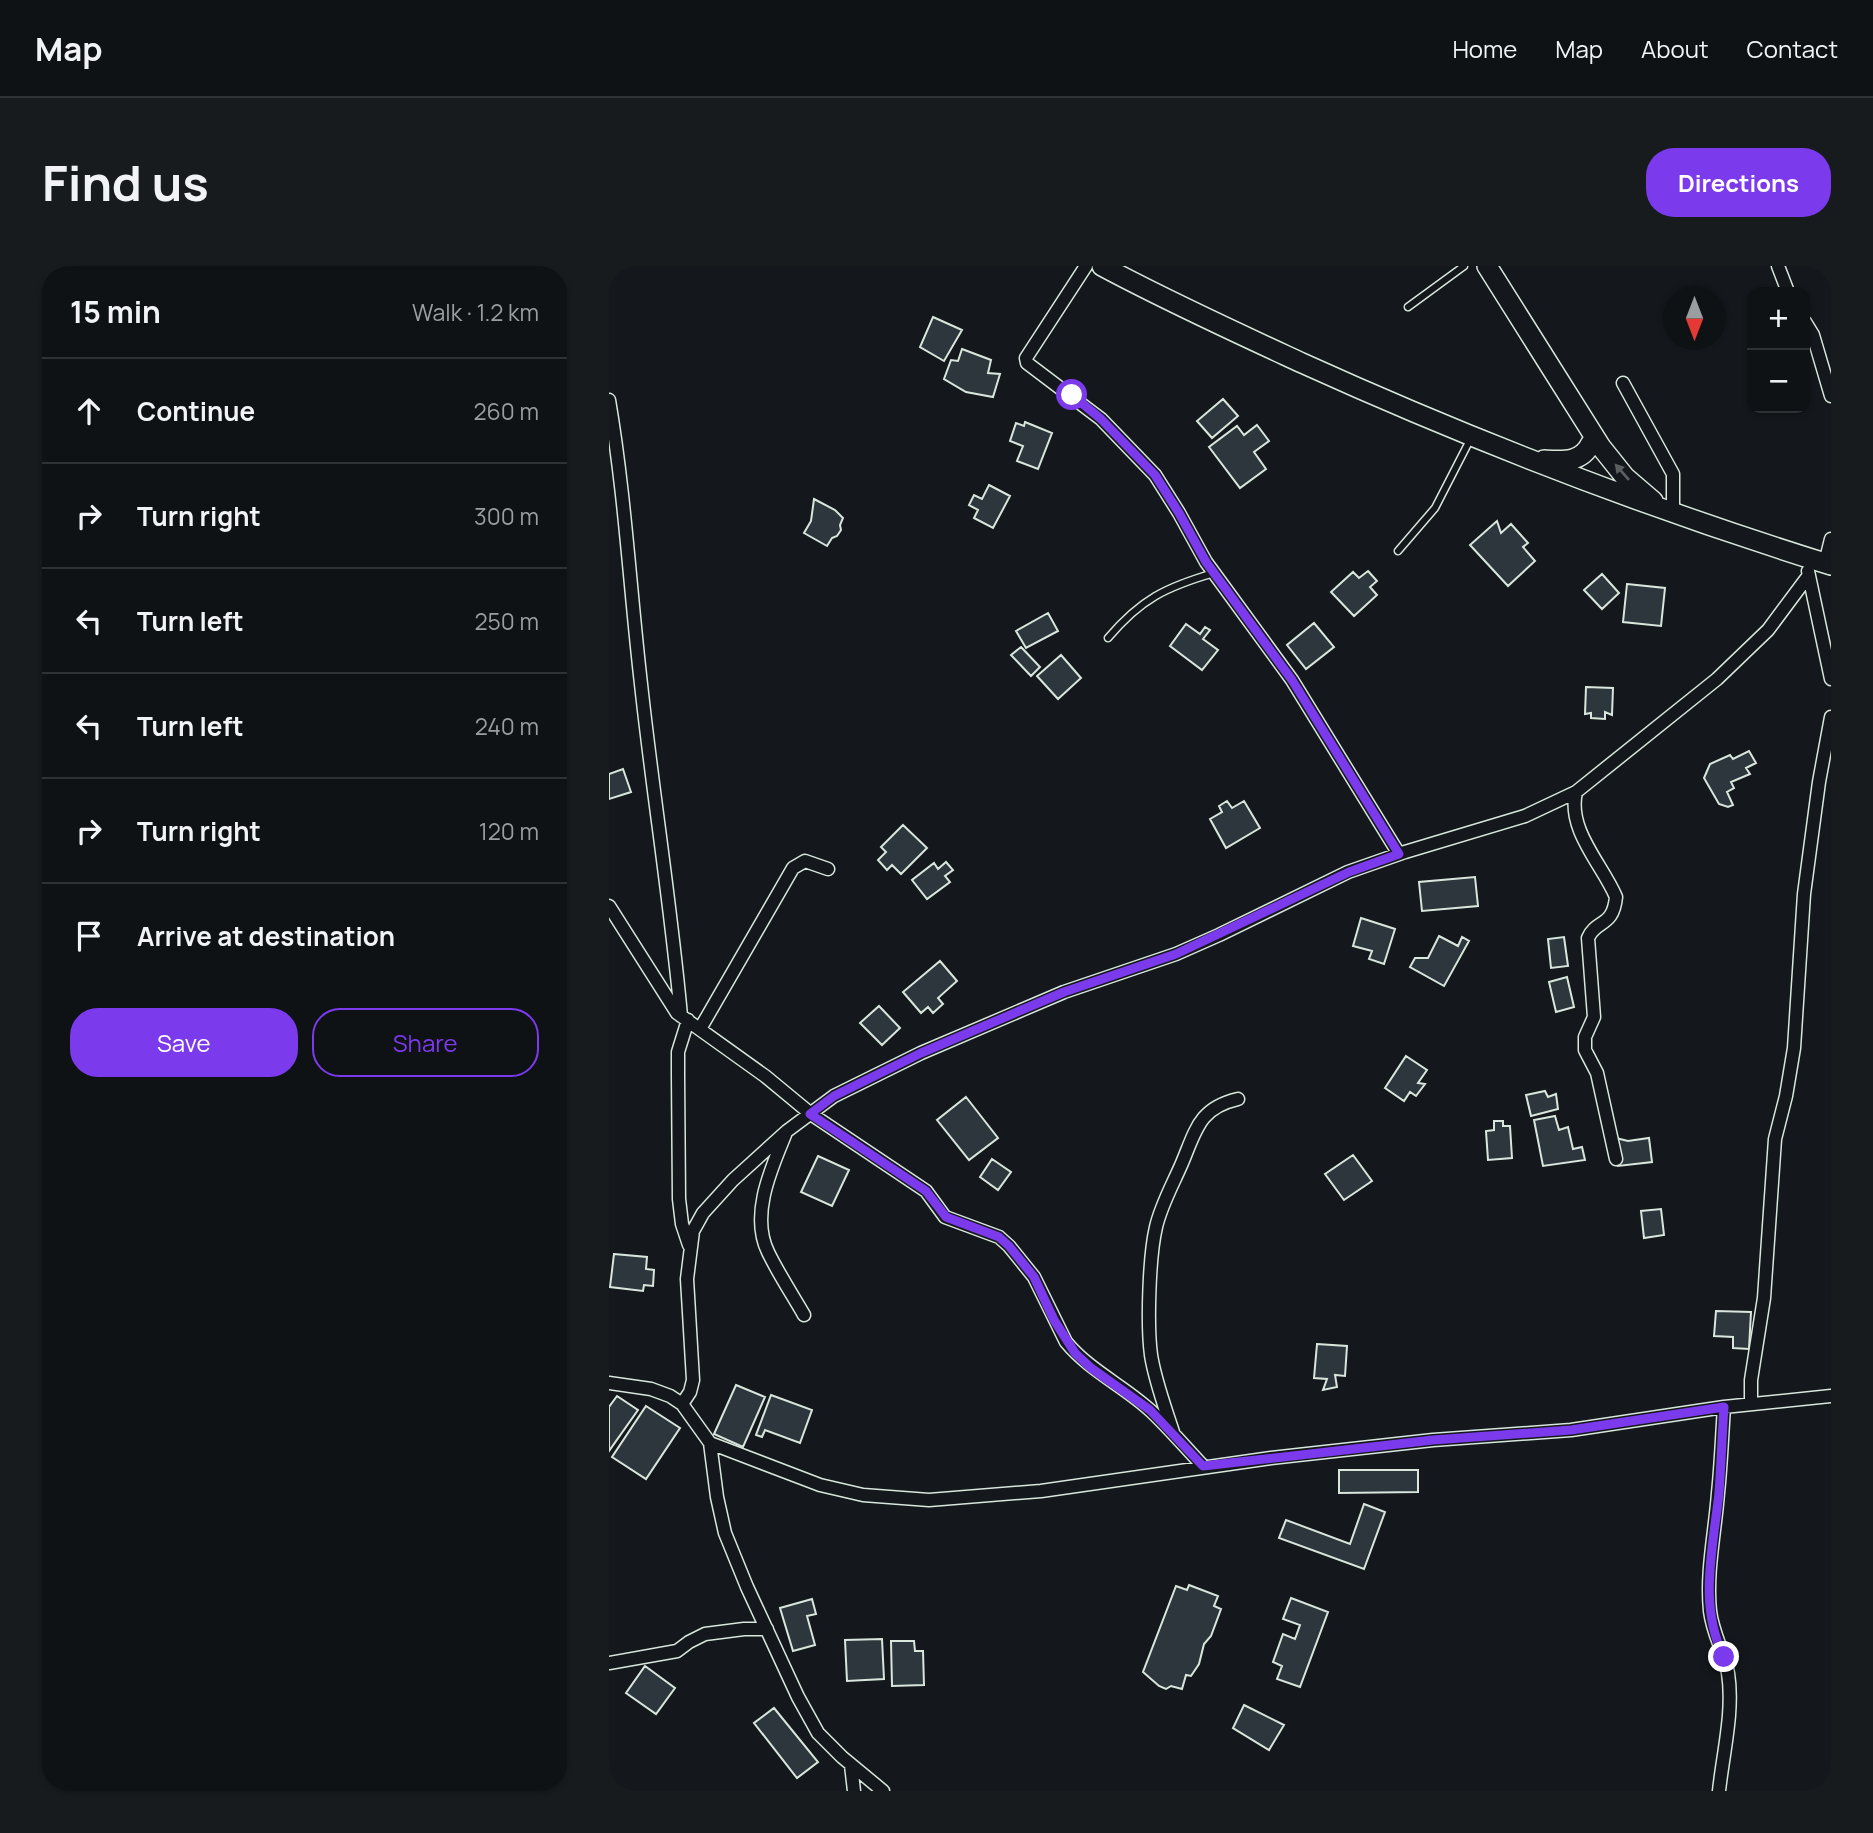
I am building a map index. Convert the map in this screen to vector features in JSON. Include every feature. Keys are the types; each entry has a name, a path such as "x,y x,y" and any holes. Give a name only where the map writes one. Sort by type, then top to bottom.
{"main road":[{"path":"1102,266 1227,329 1364,391 1615,492 1818,565"},
{"path":"1487,266 1583,420 1625,477 1645,496 1673,513"},
{"path":"1583,420 1602,474 1615,492"},
{"path":"1533,460 1576,459 1587,453 1591,443"}],"street":[{"path":"1086,266 1026,358 1027,362 1101,419 1155,475 1214,573 1292,680 1399,854"},
{"path":"1779,266 1786,287"},
{"path":"1810,329 1831,396"},
{"path":"1623,383 1673,474 1673,513"},
{"path":"609,400 622,497 645,721 684,1018 678,1052 679,1199 682,1224 689,1245"},
{"path":"682,1404 690,1392 693,1380 687,1279 689,1245 693,1231 703,1213 733,1181 787,1131 834,1096 921,1053 1064,992 1176,954 1349,872 1399,854 1525,817 1576,792 1717,680 1768,630 1818,565 1831,539"},
{"path":"1818,565 1831,679"},
{"path":"1751,1404 1763,1298 1775,1139 1794,1048 1804,894 1831,717"},
{"path":"1576,792 1573,804 1576,820 1616,897 1611,918 1591,932 1588,938 1594,1017 1585,1037 1585,1050 1597,1073 1616,1159"},
{"path":"700,1029 793,868 805,861 828,869"},
{"path":"609,906 677,1013 765,1076 810,1114 926,1191 946,1217 999,1237 1034,1277 1054,1320 1075,1353 1091,1368 1150,1410 1203,1466"},
{"path":"1174,1436 1150,1345 1154,1235 1200,1121 1213,1109 1238,1099"},
{"path":"787,1131 771,1168 765,1191 763,1236 767,1251 804,1315"},
{"path":"609,1383 651,1389 670,1396 682,1404 710,1443 725,1533 798,1697 818,1733 883,1791"},
{"path":"710,1443 820,1485 863,1495 929,1500 1041,1491 1203,1466 1433,1440 1571,1430 1724,1407 1831,1396"},
{"path":"1719,1791 1729,1714 1729,1692 1724,1657 1715,1640 1710,1611 1709,1571 1719,1492 1724,1407"},
{"path":"609,1663 669,1653 705,1634 767,1629"},
{"path":"851,1765 854,1791"}],"lane":[{"path":"1408,307 1464,266"},
{"path":"1398,551 1418,531 1440,501 1472,436"},
{"path":"1108,638 1156,594 1171,586 1214,573"}],"building":[{"path":"933,317 962,330 944,361 920,347"},
{"path":"962,349 991,360 988,373 1000,374 993,397 966,392 944,379 951,360 958,361"},
{"path":"1223,399 1238,416 1212,438 1197,421"},
{"path":"1025,422 1052,433 1038,469 1017,461 1023,446 1010,441 1016,423 1024,426"},
{"path":"1257,425 1269,441 1254,452 1266,469 1240,488 1209,447 1237,426 1244,435"},
{"path":"989,485 1010,496 993,528 974,518 978,510 969,505 974,495 982,499"},
{"path":"814,499 835,510 843,518 841,530 827,546 804,533 811,521"},
{"path":"1497,521 1501,533 1511,524 1528,543 1523,547 1535,561 1508,586 1470,545"},
{"path":"1368,571 1377,581 1370,587 1377,595 1354,616 1331,592 1353,572 1359,578"},
{"path":"1602,574 1619,593 1602,609 1584,590"},
{"path":"1627,584 1665,588 1661,626 1623,622"},
{"path":"1048,613 1058,631 1026,648 1016,631"},
{"path":"1314,623 1334,647 1306,669 1287,645"},
{"path":"1186,624 1200,634 1205,627 1210,630 1203,639 1218,650 1202,670 1170,646"},
{"path":"1021,647 1040,667 1031,676 1011,655"},
{"path":"1061,655 1081,678 1058,699 1037,676"},
{"path":"1586,687 1613,688 1612,715 1605,712 1605,719 1591,718 1591,713 1585,714"},
{"path":"1749,751 1756,763 1746,768 1750,774 1731,782 1734,788 1727,792 1733,805 1728,807 1719,804 1704,778 1710,764 1730,755 1733,759"},
{"path":"623,769 631,792 609,799 609,774"},
{"path":"1227,801 1232,808 1244,801 1260,828 1226,848 1210,819 1222,812 1219,806"},
{"path":"903,825 927,848 901,874 892,865 887,870 878,860 886,852 881,847"},
{"path":"946,862 953,870 945,876 950,882 927,899 912,880 934,863 938,869"},
{"path":"1475,877 1478,906 1422,911 1419,882"},
{"path":"1361,918 1395,929 1384,964 1369,959 1372,951 1353,946"},
{"path":"1439,936 1458,946 1462,937 1469,941 1444,986 1410,967 1415,958 1428,958"},
{"path":"1564,937 1568,966 1551,968 1548,939"},
{"path":"940,961 957,981 938,998 943,1004 933,1013 928,1007 921,1013 903,992"},
{"path":"1567,977 1574,1007 1556,1012 1549,982"},
{"path":"879,1006 900,1028 882,1045 860,1023"},
{"path":"1406,1056 1427,1070 1418,1083 1425,1084 1416,1096 1410,1092 1404,1101 1385,1088"},
{"path":"1545,1091 1548,1097 1556,1094 1558,1109 1531,1116 1526,1095"},
{"path":"966,1097 998,1138 969,1160 937,1120"},
{"path":"1555,1116 1559,1130 1568,1127 1573,1149 1582,1147 1585,1160 1543,1166 1534,1120"},
{"path":"1494,1121 1503,1121 1503,1126 1510,1126 1512,1158 1488,1160 1486,1131 1494,1130"},
{"path":"1616,1138 1628,1141 1649,1138 1652,1162 1618,1166"},
{"path":"1353,1155 1372,1181 1344,1200 1325,1174"},
{"path":"818,1156 849,1170 832,1206 801,1192"},
{"path":"992,1159 1011,1172 998,1190 980,1177"},
{"path":"1661,1209 1664,1235 1644,1238 1641,1211"},
{"path":"614,1254 647,1257 646,1269 654,1270 653,1286 644,1285 643,1291 610,1287"},
{"path":"1716,1311 1751,1312 1749,1349 1733,1348 1733,1337 1714,1336"},
{"path":"1317,1344 1347,1346 1345,1376 1335,1375 1337,1387 1323,1390 1327,1379 1314,1378"},
{"path":"736,1385 765,1397 743,1447 714,1434"},
{"path":"771,1395 812,1410 800,1443 765,1430 762,1437 756,1435"},
{"path":"617,1396 638,1410 609,1451 609,1407"},
{"path":"646,1406 680,1428 646,1479 612,1457"},
{"path":"1339,1470 1418,1470 1418,1492 1339,1493"},
{"path":"1364,1504 1385,1512 1364,1569 1279,1538 1286,1520 1350,1544"},
{"path":"1189,1585 1218,1596 1214,1606 1221,1609 1211,1636 1204,1644 1199,1664 1191,1676 1186,1675 1182,1689 1171,1686 1166,1689 1143,1672 1176,1586 1187,1590"},
{"path":"1291,1598 1328,1612 1300,1687 1277,1679 1282,1666 1273,1662 1283,1634 1295,1639 1300,1625 1283,1619"},
{"path":"812,1599 816,1614 807,1616 815,1645 793,1651 780,1608"},
{"path":"882,1639 884,1679 847,1681 845,1640"},
{"path":"891,1641 914,1641 915,1651 923,1651 924,1685 892,1686"},
{"path":"645,1666 675,1688 656,1714 626,1693"},
{"path":"1244,1705 1284,1725 1269,1750 1233,1728"},
{"path":"774,1708 818,1762 797,1778 754,1723"}],"route":[{"path":"1072,395 1101,419 1155,475 1206,562 1292,680 1399,854 1349,872 1176,954 1064,992 921,1053 834,1096 810,1114 926,1191 946,1217 999,1237 1034,1277 1054,1320 1075,1353 1112,1384 1150,1410 1203,1466 1433,1440 1571,1430 1724,1407 1719,1492 1709,1571 1710,1611 1715,1640 1724,1657"}]}
